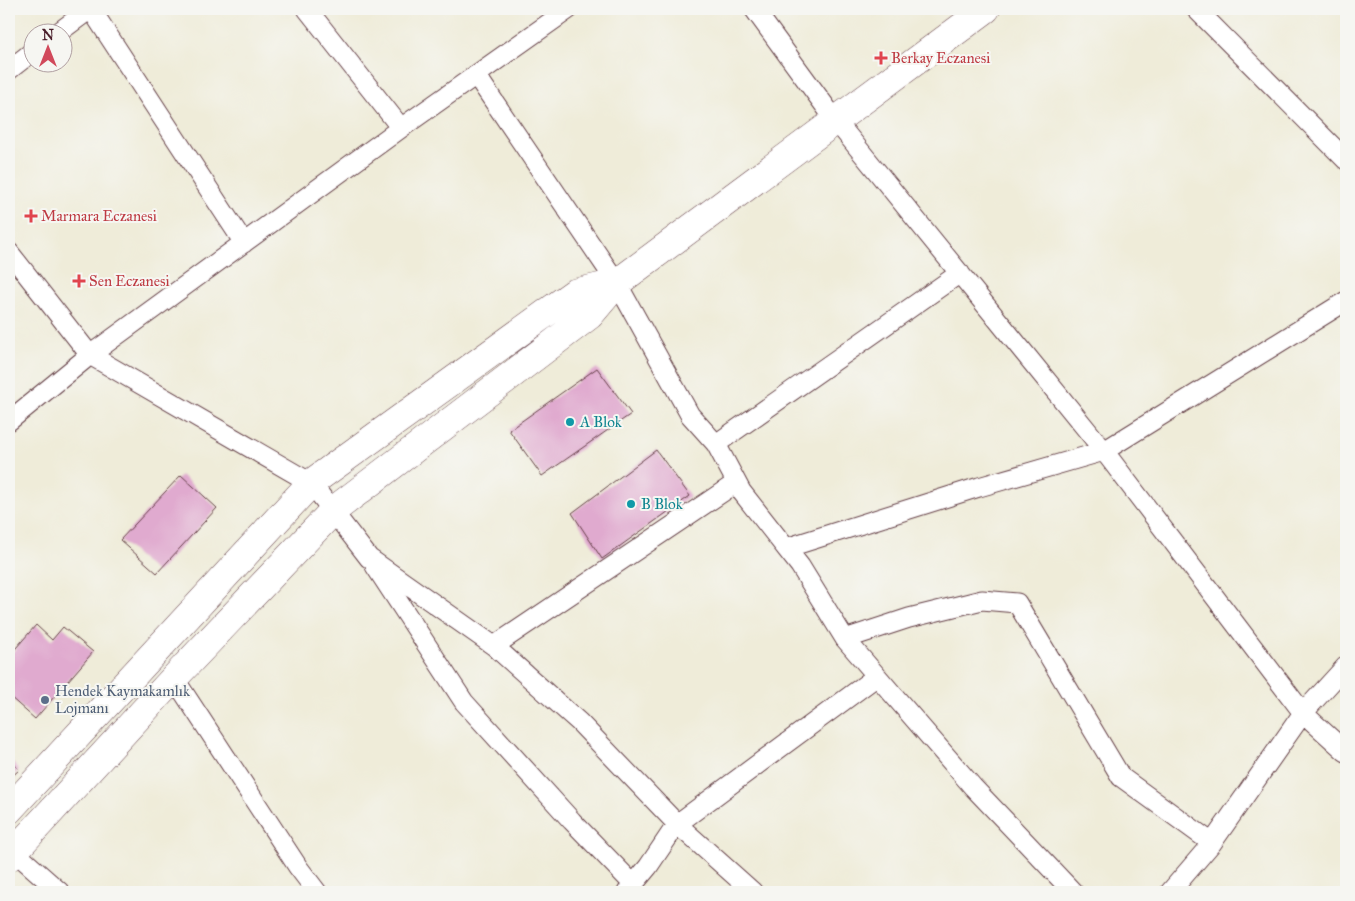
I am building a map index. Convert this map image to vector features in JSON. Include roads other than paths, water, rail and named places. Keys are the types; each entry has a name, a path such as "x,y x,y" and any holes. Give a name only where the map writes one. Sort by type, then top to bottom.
{"main road":[{"path":"11,851 334,510 590,315 617,283 986,9"},
{"path":"9,810 312,483 574,294 617,283"}],"street":[{"path":"72,22 90,9 244,243"},
{"path":"307,9 401,128"},
{"path":"9,421 90,355 476,75 544,16 570,9"},
{"path":"754,9 836,121 1104,451 1303,713 1346,752"},
{"path":"1196,9 1346,160"},
{"path":"9,70 22,60"},
{"path":"476,75 617,283 690,415 716,444 741,491 800,566 846,639 973,788 1072,892"},
{"path":"9,252 90,355 312,483 369,558 464,702 630,888 648,867 677,824 878,676"},
{"path":"716,444 960,273"},
{"path":"786,548 979,487 1104,451 1346,301"},
{"path":"494,646 736,483"},
{"path":"369,558 494,646 579,722 677,824 753,892"},
{"path":"846,639 909,618 982,600 1017,603 1121,777 1212,843"},
{"path":"1170,892 1212,843 1303,713 1346,666"},
{"path":"174,678 298,867 317,892"},
{"path":"11,851 60,892"}],"place":[{"name":"Berkay Eczanesi","path":"881,58"},
{"name":"Marmara Eczanesi","path":"31,216"},
{"name":"Sen Eczanesi","path":"79,281"},
{"name":"A Blok","path":"570,422"},
{"name":"B Blok","path":"631,504"},
{"name":"Hendek Kaymakamlık Lojmanı","path":"45,700"}]}
